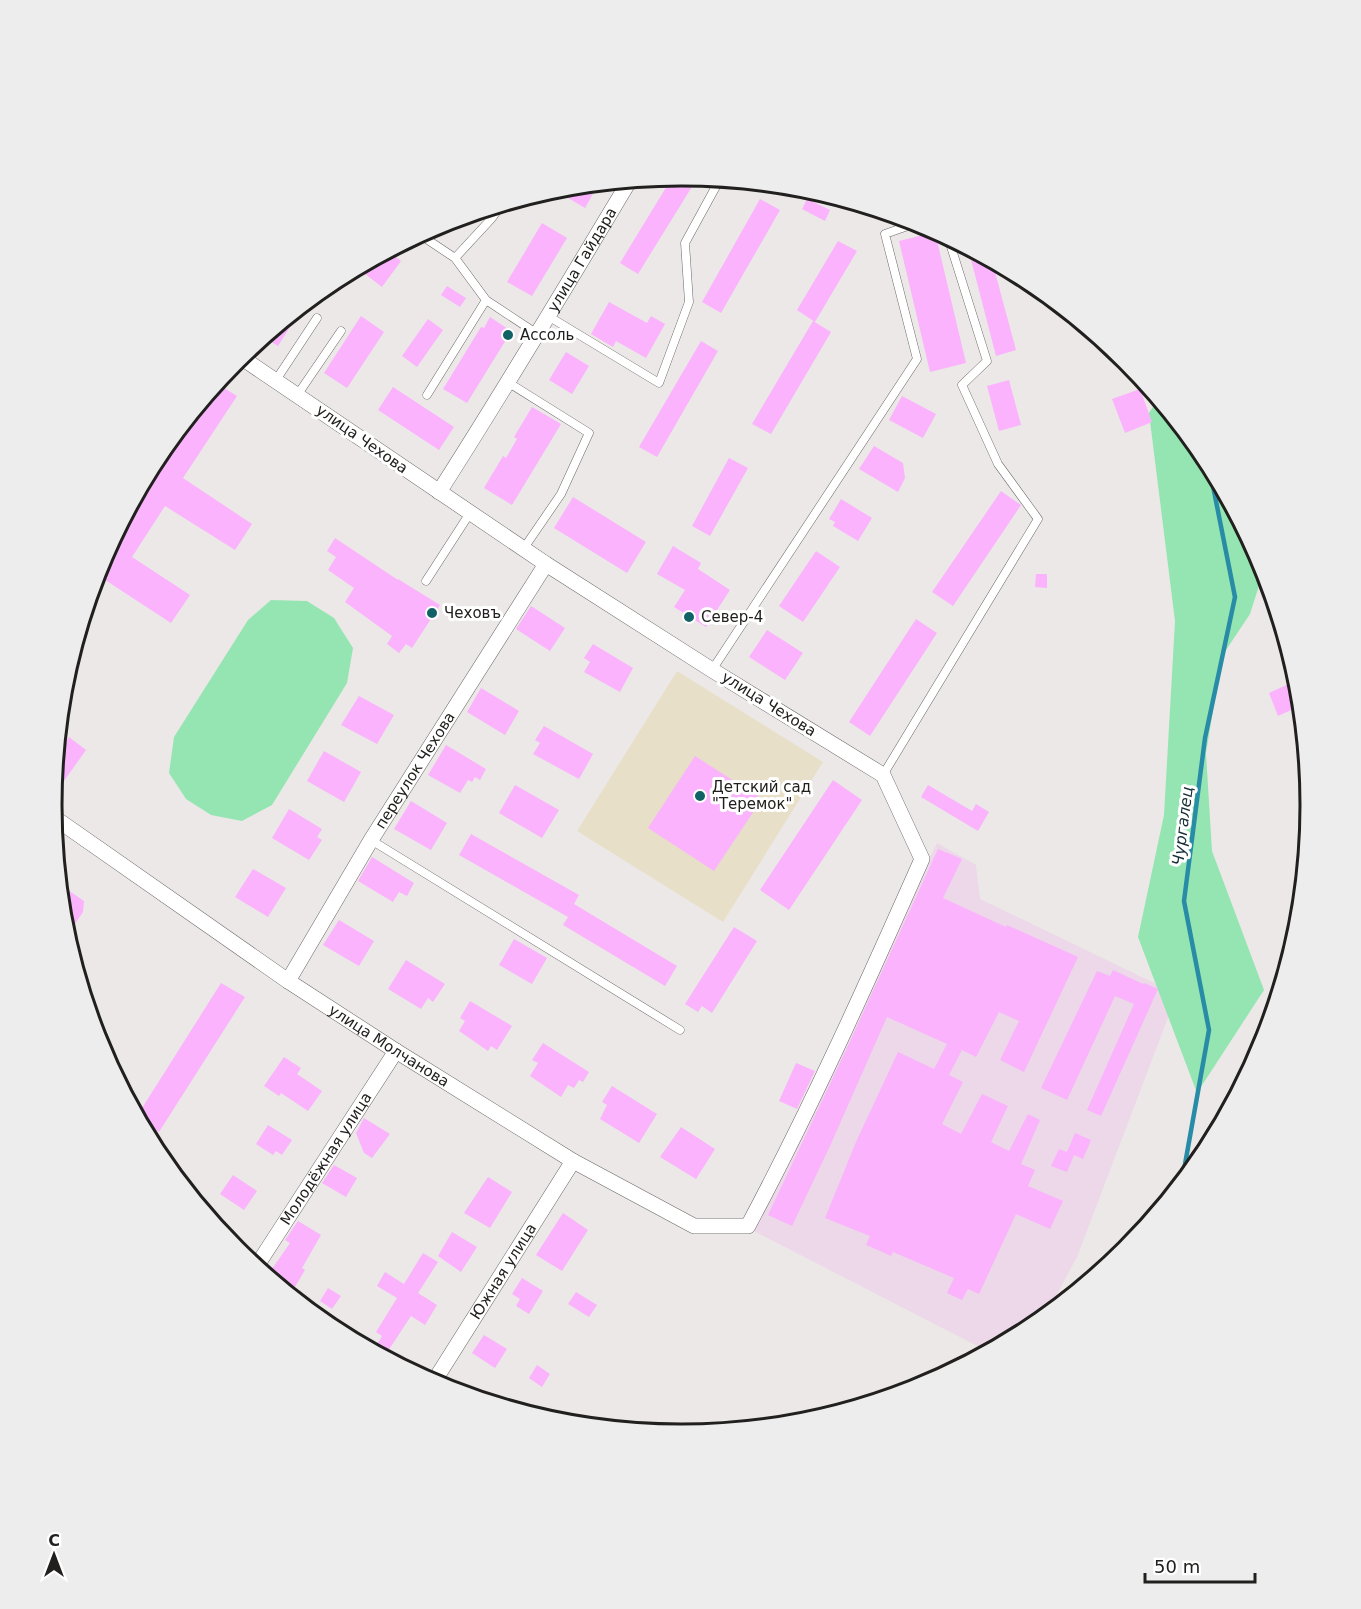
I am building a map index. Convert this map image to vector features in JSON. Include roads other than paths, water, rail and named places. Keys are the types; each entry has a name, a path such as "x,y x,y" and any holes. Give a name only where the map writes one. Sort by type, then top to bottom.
{"street":[{"name":"улица Гайдара","path":"439,492 509,383 536,333 625,189"},
{"name":"улица Чехова","path":"248,362 546,564 883,775"},
{"name":"переулок Чехова","path":"288,981 371,840 546,564"},
{"name":"улица Молчанова","path":"62,823 288,981 573,1161 694,1226 748,1226 794,1140 835,1054 922,859 883,775"},
{"name":"Молодёжная улица","path":"261,1259 396,1051"},
{"name":"Южная улица","path":"439,1374 573,1161"}],"lane":[{"path":"548,316 659,383 689,302 684,243 716,187"},
{"path":"455,258 495,214"},
{"path":"712,670 917,359 885,234 903,228"},
{"path":"428,240 455,258 486,300 536,333"},
{"path":"883,775 1038,519 998,464 962,385 987,361 951,248"},
{"path":"427,395 486,300"},
{"path":"276,380 317,318"},
{"path":"298,394 341,331"},
{"path":"509,383 589,433 561,494 524,548"},
{"path":"426,581 470,513"},
{"path":"371,840 681,1030"}],"waterway":[{"name":"Чургалец","path":"1185,1162 1209,1030 1184,901 1205,738 1235,597 1214,490"}],"place":[{"name":"Ассоль","path":"508,335"},
{"name":"Чеховъ","path":"432,613"},
{"name":"Север-4","path":"689,617"},
{"name":"Детский сад \"Теремок\"","path":"700,796"}]}
